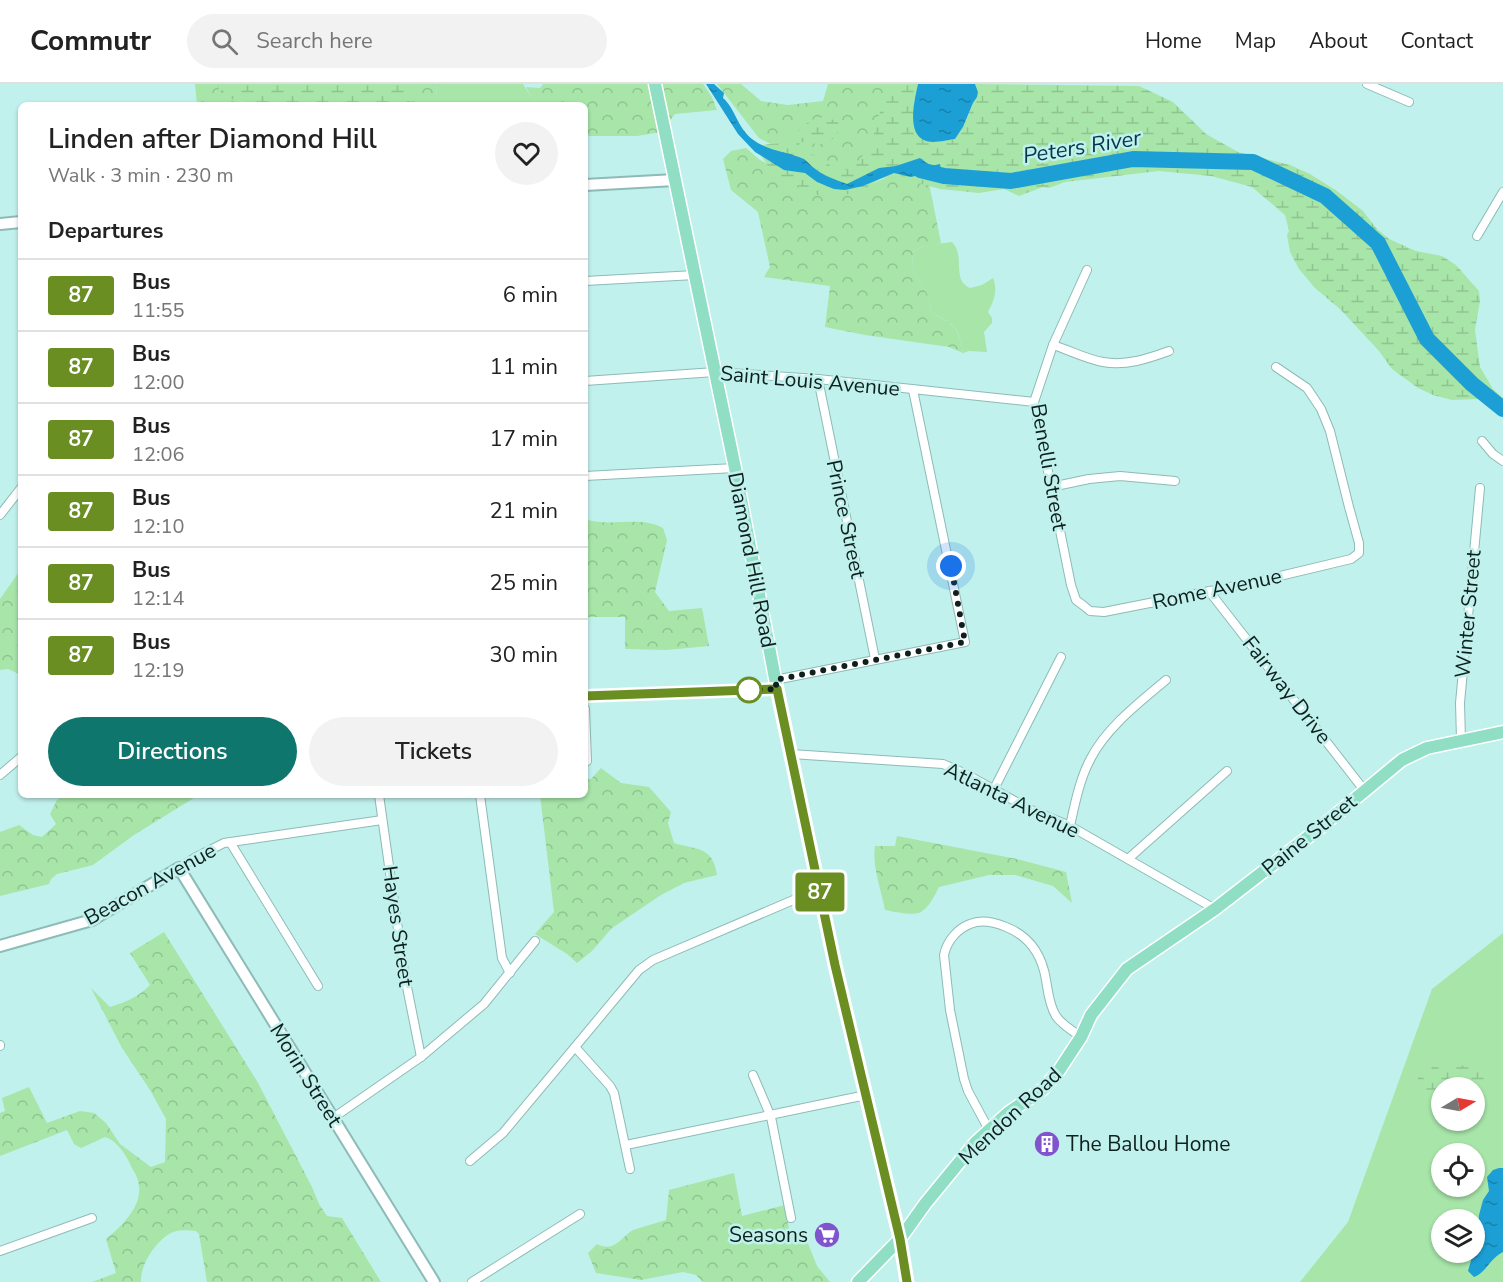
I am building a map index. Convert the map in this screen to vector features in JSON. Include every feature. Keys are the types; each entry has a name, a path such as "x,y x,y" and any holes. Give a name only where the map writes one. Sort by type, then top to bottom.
{"main road":[{"name":"Diamond Hill Road","path":"655,84 735,468 776,685 835,965 900,1239 907,1282"},
{"name":"Paine Street","path":"1127,969 1215,909 1321,827 1402,760 1427,748 1503,732"},
{"name":"Mendon Road","path":"858,1282 900,1239 932,1195 975,1143 1008,1113 1043,1089 1065,1063 1091,1016 1127,969"}],"street":[{"path":"1367,84 1408,102"},
{"path":"588,185 675,180"},
{"path":"1478,236 1503,192"},
{"path":"0,224 18,222"},
{"name":"Benelli Street","path":"1077,600 1071,585 1034,402 1053,345 1087,270"},
{"path":"588,282 695,275"},
{"path":"1053,345 1102,362 1125,363 1147,359 1168,351"},
{"name":"Rome Avenue","path":"1077,600 1090,611 1104,612 1251,583 1351,559 1359,553 1330,431 1322,409 1307,388 1276,367"},
{"name":"Saint Louis Avenue","path":"588,381 715,372 818,379 1034,402"},
{"name":"Prince Street","path":"818,379 875,659"},
{"path":"588,696 776,685 875,659 965,642 913,390"},
{"path":"1482,441 1493,454 1503,461"},
{"path":"588,477 735,468"},
{"path":"1051,487 1089,479 1120,476 1175,481"},
{"name":"Winter Street","path":"1461,740 1460,703 1480,488"},
{"path":"0,514 18,492"},
{"name":"Fairway Drive","path":"1209,591 1364,790"},
{"path":"994,789 1061,657"},
{"path":"1070,826 1075,803 1091,758 1131,708 1166,680"},
{"name":"Atlanta Avenue","path":"791,754 943,764 1031,810 1070,826 1215,909"},
{"path":"0,775 18,760"},
{"path":"1128,859 1227,771"},
{"name":"Hayes Street","path":"379,798 404,972 421,1057"},
{"path":"480,798 502,958 510,973"},
{"name":"Beacon Avenue","path":"0,946 92,920 196,857 224,843 382,820"},
{"path":"230,842 318,986"},
{"name":"Morin Street","path":"179,868 434,1282"},
{"path":"470,1161 503,1132 639,970 652,960 819,889"},
{"path":"989,1130 968,1092 950,1011 944,955 953,936 972,922 984,921 995,922 1021,933 1034,946 1044,970 1051,1004 1057,1017 1081,1037"},
{"path":"333,1118 421,1057 484,1004 535,941"},
{"path":"575,1047 614,1093 630,1169"},
{"path":"753,1075 771,1117 791,1218"},
{"path":"626,1145 771,1117 866,1095"},
{"path":"472,1282 580,1214"},
{"path":"0,1251 92,1218"}],"green space":[{"path":"195,84 217,84 229,97 244,102 197,102"},
{"path":"217,84 400,84 408,94 410,102 244,102 231,99 219,90"},
{"path":"400,84 437,84 436,96 439,102 411,102"},
{"path":"437,84 523,84 537,102 439,102 436,96"},
{"path":"543,84 703,84 717,110 675,114 661,132 637,136 588,136 588,102 537,102 526,87 540,88"},
{"path":"717,84 741,84 761,101 788,105 823,101 828,84 910,84 923,150 855,174 831,175 759,138"},
{"path":"886,84 918,84 912,110 932,142 955,139 963,127 978,92 975,84 1139,86 1173,102 1206,134 1238,152 1290,165 1310,174 1363,211 1376,228 1389,239 1416,251 1442,256 1456,265 1479,291 1480,301 1475,330 1480,367 1493,389 1503,398 1502,404 1495,405 1479,399 1452,400 1433,395 1418,388 1392,369 1379,351 1341,310 1315,288 1299,269 1290,252 1287,235 1289,231 1285,215 1252,187 1211,176 1159,171 1065,182 1019,196 1004,189 979,193 940,189 890,177 880,179 856,193 824,196 813,194 773,174 761,155 760,146 783,142 813,119 820,118 838,122 840,127 836,134 824,144 801,142 800,147 822,158 836,172 852,168 871,146 874,139 874,127 883,105"},
{"path":"746,148 760,160 793,178 860,188 896,174 928,178 941,243 916,250 913,253 912,268 929,297 931,312 954,327 963,353 949,347 825,327 830,286 764,277 770,267 758,212 731,190 723,159 731,151"},
{"path":"952,242 958,254 961,279 964,284 970,288 982,285 993,278 995,296 988,312 992,323 984,332 987,352 963,353 954,327 931,312 929,297 912,268 913,253 921,247"},
{"path":"588,520 644,522 663,528 667,540 655,592 669,611 702,608 709,646 666,650 625,649 625,617 588,617"},
{"path":"18,573 18,674 8,669 0,670 0,599"},
{"path":"601,768 621,783 649,787 671,812 668,823 674,843 708,854 717,875 684,883 661,895 612,928 592,951 577,963 535,934 554,912 540,798 588,798 588,780"},
{"path":"59,798 194,798 134,835 93,865 57,874 49,884 0,896 0,832 19,825 33,835 42,837 56,824 50,814"},
{"path":"897,836 1017,859 1066,872 1072,903 1053,886 1015,875 989,875 939,887 929,905 919,913 885,910 876,870 875,846 895,846"},
{"path":"164,932 257,1081 319,1204 327,1216 342,1218 381,1282 207,1282 199,1234 196,1231 186,1230 172,1232 158,1243 145,1262 141,1282 92,1282 116,1273 106,1239 131,1214 138,1198 137,1179 123,1152 117,1144 105,1137 81,1148 74,1144 67,1130 0,1156 0,1113 5,1111 2,1098 29,1087 47,1123 80,1111 94,1113 106,1123 120,1144 151,1167 165,1162 166,1119 122,1048 91,988 110,1007 141,993 150,985 130,953"},
{"path":"1503,933 1503,1282 1300,1282 1348,1222 1432,989"},
{"path":"1442,1061 1467,1067 1485,1077 1431,1077 1431,1095 1418,1086 1418,1077"},
{"path":"734,1173 742,1216 785,1205 789,1229 807,1241 817,1266 830,1282 703,1282 696,1275 683,1272 641,1280 596,1273 588,1253 597,1244 609,1247 633,1230 666,1220 669,1190"}],"water":[{"path":"706,84 714,84 724,93 723,98 752,139 764,146 804,159 826,176 847,184 879,168 896,166 920,158 931,166 940,164 943,180 922,174 911,177 894,173 863,186 845,190 834,189 817,182 805,173 784,170 755,152 738,134"},
{"path":"918,84 975,84 977,97 955,139 929,142 917,135 913,113"},
{"path":"1503,1168 1503,1252 1474,1277 1468,1271 1470,1263 1485,1263 1485,1209 1481,1209 1489,1191 1487,1177 1493,1170"}],"waterway":[{"name":"Peters River","path":"920,170 944,176 1011,181 1133,159 1253,162 1325,196 1378,243 1427,339 1472,384 1503,409"}],"bus line":[{"name":"87","path":"588,696 777,689 835,965 900,1239 907,1282"}],"place":[{"name":"The Ballou Home","path":"1047,1144"},
{"name":"Seasons","path":"827,1235"}],"route":[{"path":"749,690 777,689 775,680 965,642 951,566"}]}
